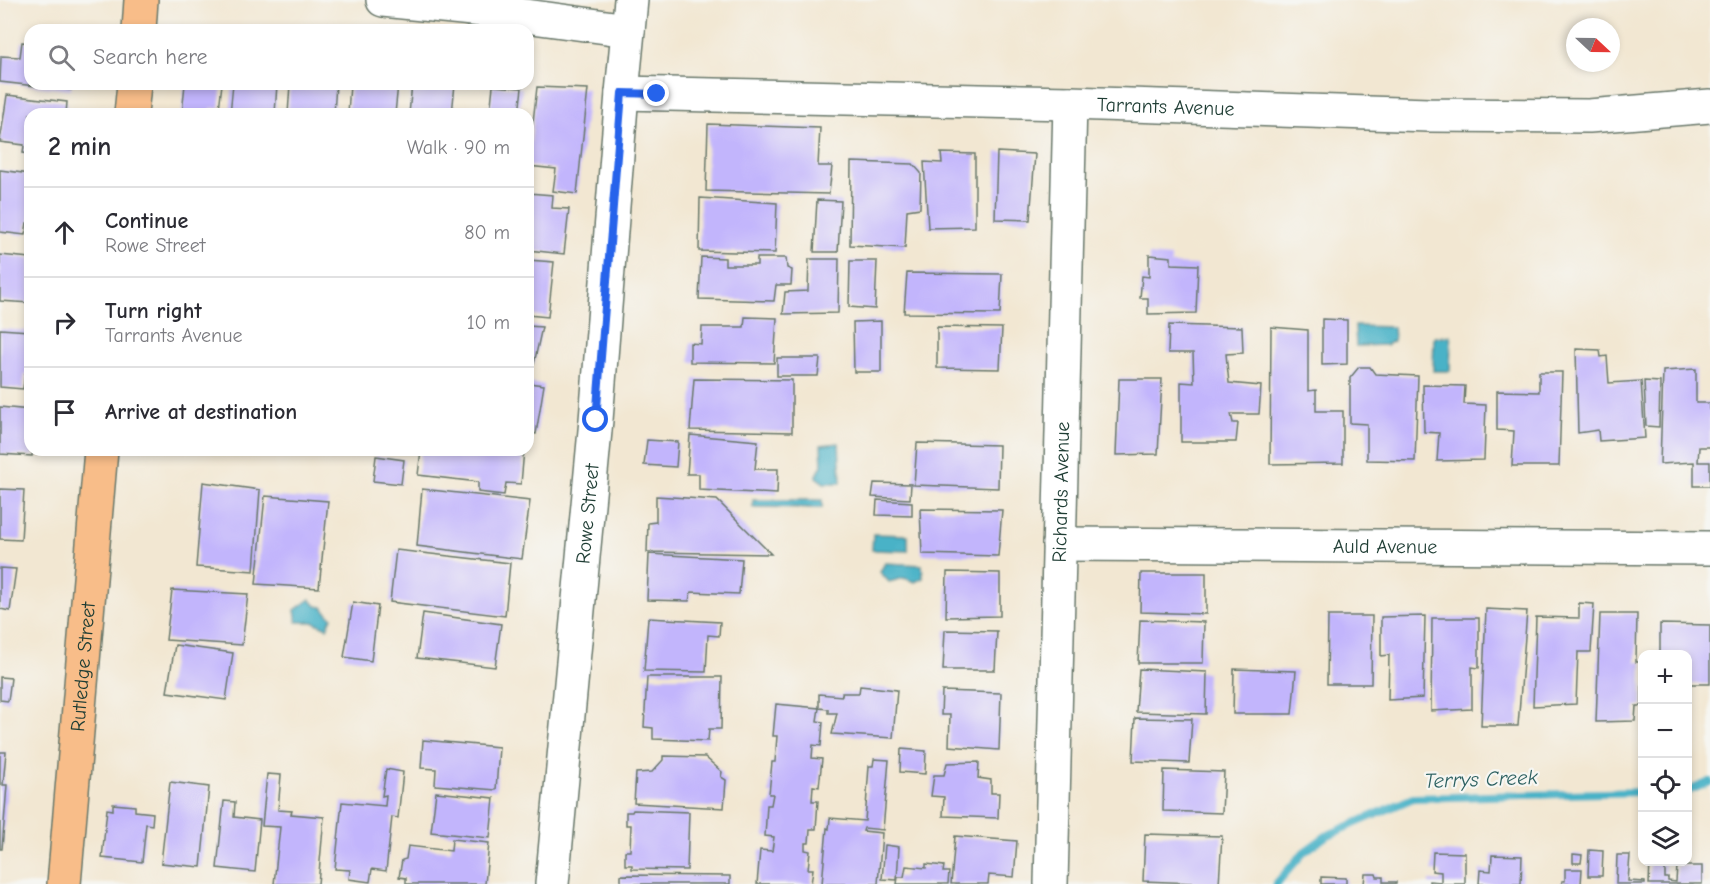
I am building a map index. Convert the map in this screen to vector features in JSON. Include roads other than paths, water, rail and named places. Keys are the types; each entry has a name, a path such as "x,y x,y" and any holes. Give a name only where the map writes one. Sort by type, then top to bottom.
{"main road":[{"path":"139,24 141,0"},
{"path":"132,108 133,90"},
{"name":"Rutledge Street","path":"63,884 100,456"}],"street":[{"path":"383,0 482,10 629,15"},
{"name":"Rowe Street","path":"552,884 596,420 629,15"},
{"name":"Tarrants Avenue","path":"622,93 1070,103 1417,115 1578,116 1710,106"},
{"name":"Richards Avenue","path":"1052,884 1070,103"},
{"name":"Auld Avenue","path":"1059,544 1710,548"}],"water":[{"path":"1355,326 1393,327 1394,340 1386,345 1356,346"},
{"path":"1451,336 1450,371 1433,371 1434,337"},
{"path":"839,443 841,483 824,483 816,477 822,465 821,445"},
{"path":"753,500 822,500 822,508 753,507"},
{"path":"873,534 908,535 908,551 872,550"},
{"path":"885,563 922,565 923,578 915,582 904,578 889,582 880,572"},
{"path":"310,599 316,606 323,607 332,617 327,628 314,622 297,622 295,610"}],"waterway":[{"name":"Terrys Creek","path":"1692,789 1710,782"},
{"name":"Terrys Creek","path":"1276,884 1304,852 1326,836 1413,798 1638,792"}]}
